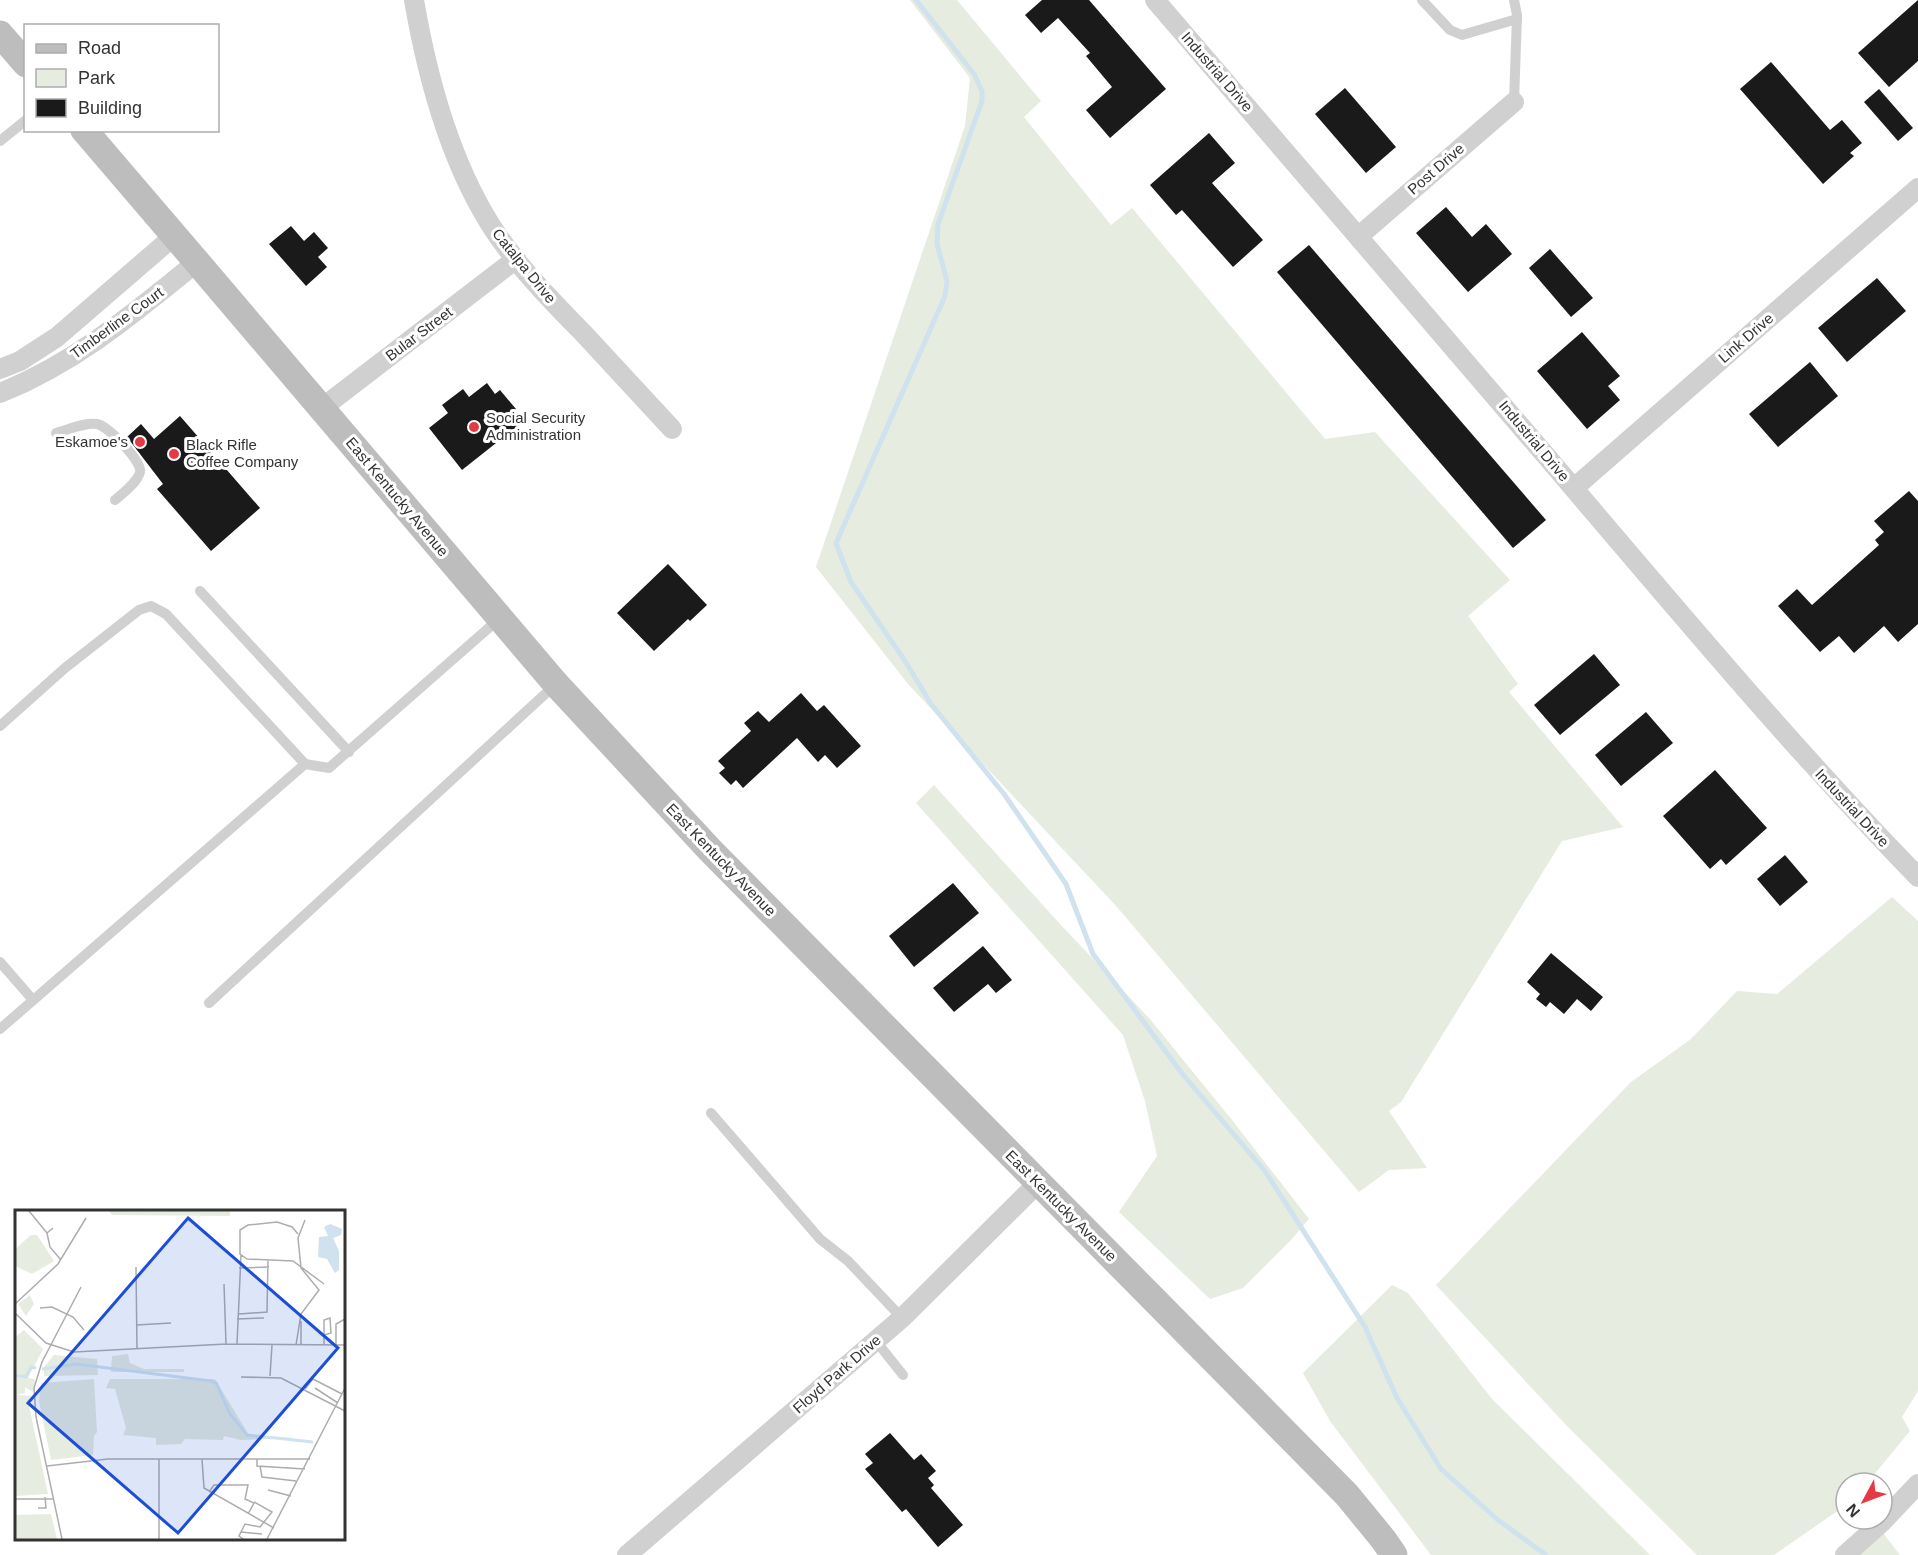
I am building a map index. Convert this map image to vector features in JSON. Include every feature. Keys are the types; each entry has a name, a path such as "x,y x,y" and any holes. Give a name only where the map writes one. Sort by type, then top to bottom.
{"street":[{"name":"Catalpa Drive","path":"414,0 439,110 469,183 490,224 550,299 672,429"},
{"name":"Industrial Drive","path":"1155,0 1839,795 1918,877"},
{"path":"0,34 24,62"},
{"name":"Post Drive","path":"1359,236 1514,102"},
{"name":"East Kentucky Avenue","path":"86,132 556,684 710,850 1347,1495 1394,1555"},
{"name":"Link Drive","path":"1574,488 1918,188"},
{"name":"Timberline Court","path":"0,369 20,361 55,339 174,236"},
{"name":"Bular Street","path":"322,408 516,259"},
{"name":"Timberline Court","path":"0,393 30,381 73,357 103,337 198,262"},
{"name":"Floyd Park Drive","path":"627,1555 902,1318 1038,1183"},
{"path":"1845,1555 1882,1522 1918,1484"}],"lane":[{"path":"1422,0 1450,30 1462,35 1517,19"},
{"path":"1514,0 1517,19 1514,102"},
{"path":"0,141 24,122"},
{"path":"56,433 91,424 101,425 109,430 132,456 140,468 139,473 132,484 115,500"},
{"path":"200,591 348,752"},
{"path":"0,726 65,668 139,610 151,606 166,614 305,764 329,768 500,618"},
{"path":"209,1003 556,684"},
{"path":"0,1029 305,764"},
{"path":"0,962 33,1000"},
{"path":"711,1113 820,1239 848,1261 902,1318"},
{"path":"876,1341 903,1376"}],"green space":[{"path":"910,0 957,0 1041,101 1024,117 1111,225 1132,208 1325,439 1375,432 1510,580 1468,616 1518,684 1509,692 1623,827 1562,841 1401,1102 1389,1111 1427,1168 1389,1170 1359,1192 1117,907 908,684 816,567 965,126 970,78"},
{"path":"934,785 1149,1018 1309,1219 1243,1288 1210,1299 1119,1212 1157,1156 1145,1101 1123,1035 916,803"},
{"path":"1892,897 1918,921 1918,1391 1902,1417 1910,1431 1877,1471 1834,1471 1834,1513 1774,1555 1697,1555 1567,1426 1436,1285 1631,1082 1691,1039 1737,991 1777,994"},
{"path":"1392,1285 1408,1293 1493,1400 1650,1555 1431,1555 1330,1421 1303,1373"},
{"path":"1883,1533 1900,1555 1857,1555"}],"building":[{"path":"1042,0 1089,0 1166,89 1110,138 1086,110 1112,87 1086,56 1090,53 1058,18 1041,33 1025,15"},
{"path":"1918,0 1918,61 1889,87 1858,53"},
{"path":"1771,62 1830,130 1842,120 1862,143 1850,153 1854,156 1823,184 1740,89"},
{"path":"1345,88 1396,147 1366,173 1315,114"},
{"path":"1879,89 1913,128 1898,141 1864,102"},
{"path":"1209,133 1235,163 1212,183 1263,240 1233,267 1182,210 1176,215 1150,185"},
{"path":"1446,207 1472,237 1486,224 1512,254 1468,292 1416,233"},
{"path":"291,226 304,241 314,232 328,248 318,257 327,267 306,286 269,244"},
{"path":"1309,245 1546,520 1513,548 1277,272"},
{"path":"1550,249 1593,298 1571,317 1529,268"},
{"path":"1877,278 1906,311 1847,362 1818,328"},
{"path":"1582,332 1620,376 1608,386 1620,400 1587,429 1537,371"},
{"path":"1810,362 1838,396 1778,447 1749,414"},
{"name":"Social Security Administration","path":"487,383 495,394 500,390 516,409 510,414 519,425 462,470 429,428 448,413 442,405 463,389 469,397"},
{"path":"180,416 260,508 211,551 157,489 163,484 127,437 141,424 154,439"},
{"path":"1909,491 1918,501 1918,624 1898,642 1884,626 1854,653 1839,636 1820,652 1778,606 1797,589 1812,605 1879,545 1875,540 1884,532 1874,521"},
{"path":"668,564 707,605 690,621 688,619 654,651 617,613"},
{"path":"1594,654 1620,685 1560,735 1534,705"},
{"path":"801,693 817,711 824,705 861,746 837,768 825,755 818,762 797,738 743,788 736,780 731,785 719,773 725,768 718,761 751,731 744,723 758,711 769,722"},
{"path":"1646,712 1673,743 1621,786 1595,755"},
{"path":"1715,770 1767,828 1726,865 1721,859 1710,869 1663,816"},
{"path":"1785,855 1808,882 1780,906 1757,879"},
{"path":"953,883 979,913 914,967 889,936"},
{"path":"983,946 1012,980 996,993 988,984 954,1012 933,988"},
{"path":"1551,953 1603,997 1591,1011 1577,999 1564,1014 1550,1002 1546,1007 1536,999 1540,994 1527,982"},
{"path":"890,1433 914,1460 921,1454 936,1471 928,1478 934,1485 931,1488 963,1525 938,1547 906,1509 902,1512 865,1469 873,1463 865,1454"}],"waterway":[{"path":"916,0 974,74 982,91 982,101 938,224 937,244 947,281 945,296 836,543 851,582 905,661 931,704 1004,794 1066,884 1093,954 1184,1076 1265,1171 1365,1327 1397,1398 1441,1469 1498,1520 1546,1555"}],"place":[{"name":"Social Security Administration","path":"474,427"},
{"name":"Eskamoe's","path":"140,442"},
{"name":"Black Rifle Coffee Company","path":"174,454"}]}
